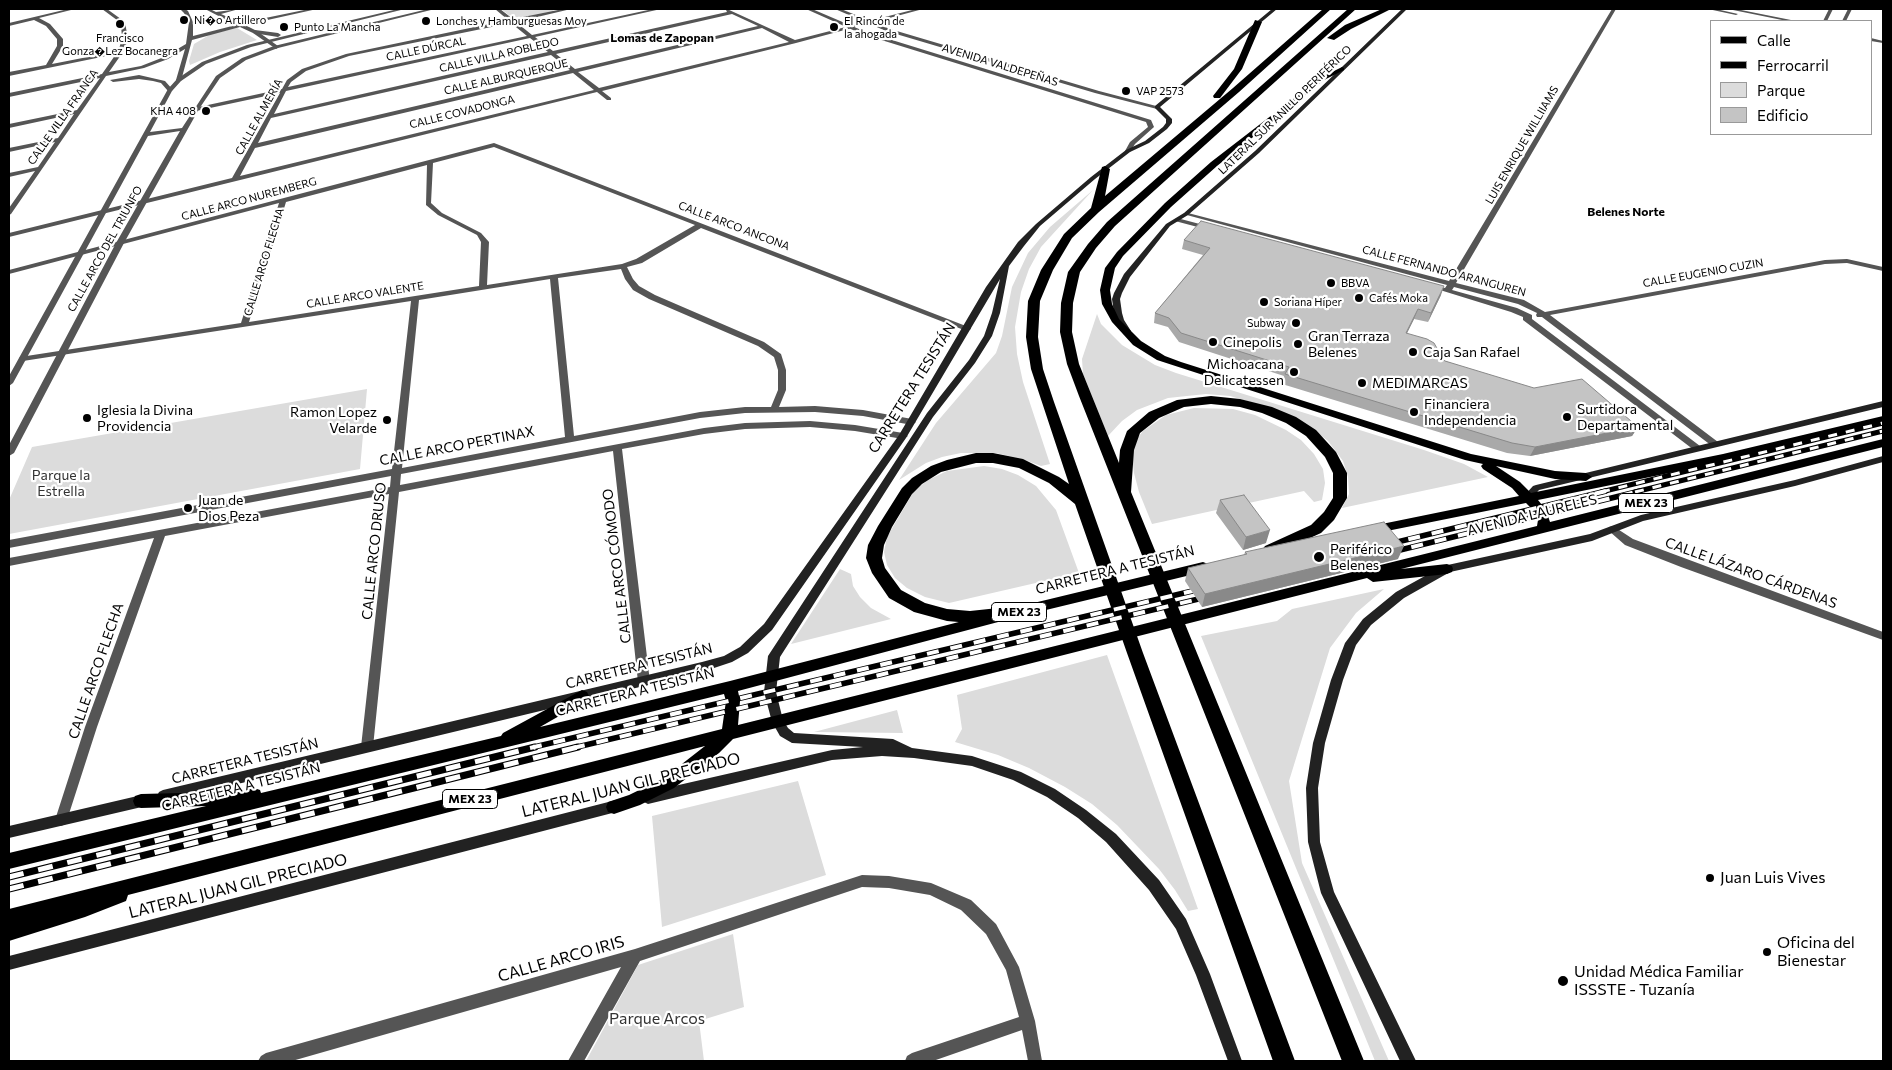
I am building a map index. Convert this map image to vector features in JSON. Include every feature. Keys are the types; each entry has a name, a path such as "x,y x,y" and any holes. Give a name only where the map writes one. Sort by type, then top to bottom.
{"highway":[{"path":"1284,1061 1080,500 1038,370 1032,337 1034,301 1047,270 1068,236 1095,210 1328,9"},
{"path":"1352,9 1111,224 1092,246 1074,272 1067,303 1066,332 1073,364 1124,496 1185,641 1353,1061"},
{"path":"1241,108 1332,36 1387,9"},
{"path":"1192,128 1198,117 1233,77 1248,48 1258,22"},
{"path":"1095,210 1100,198 1105,169"},
{"path":"1124,496 1127,450 1134,431 1154,415 1182,403 1211,400 1240,403 1267,410 1291,420 1311,433 1326,450 1340,473 1340,498 1329,516 1316,529 1263,553"},
{"path":"1017,612 970,617 946,615 920,608 895,594 877,569 874,558 876,545 885,526 907,491 917,481 936,469 952,463 976,458 993,458 1023,464 1054,480 1080,500"}],"main road":[{"path":"1156,107 1275,9"},
{"name":"LATERAL SUR ANILLO PERIFÉRICO","path":"1137,343 1120,320 1116,306 1118,293 1127,276 1168,225 1186,214 1258,152 1405,9"},
{"path":"1342,69 1322,79 1214,164 1168,205 1120,254 1107,276 1105,290 1107,304 1121,328 1137,343 1161,358 1177,364 1468,457 1555,475 1586,477"},
{"name":"CARRETERA TESISTÁN","path":"9,832 644,682 715,664 739,653 750,646 768,628 912,422 990,287 1006,264 1038,225 1128,151 1147,142 1169,123 1168,116 1156,107"},
{"path":"914,753 892,744 792,738 784,732 778,722 770,692 770,676 774,656 930,415 972,361 988,336 996,313 1006,264"},
{"name":"AVENIDA LAURELES","path":"1528,497 1536,488 1883,404"},
{"name":"AVENIDA LAURELES","path":"1356,533 1723,458 1883,419"},
{"name":"AVENIDA LAURELES","path":"778,722 1883,443"},
{"path":"1468,457 1501,474 1528,497 1540,510 1544,520 1543,530"},
{"path":"1341,580 1448,569 1592,537 1641,518 1795,483 1883,460"},
{"path":"1263,553 1321,540"},
{"name":"CARRETERA A TESISTÁN","path":"9,861 730,687 1017,612 1220,563"},
{"path":"1408,1061 1328,893 1314,842 1312,788 1319,743 1327,714 1337,680 1352,643 1367,622 1400,595 1448,569"},
{"path":"614,807 643,796 669,783 700,760 728,734 732,720 733,702 730,687"},
{"path":"498,743 541,717 582,696"},
{"name":"MEX 23","path":"9,917 778,722"},
{"name":"LATERAL JUAN GIL PRECIADO","path":"9,963 783,765 832,755 882,752 914,753 972,761 1017,776 1051,793 1082,814 1111,838 1141,870 1181,924 1203,974 1235,1061"},
{"path":"141,801 221,799 302,790"},
{"path":"9,933 85,909 163,878"}],"street":[{"path":"9,24 73,9"},
{"name":"CALLE VILLA FRANCA","path":"9,213 120,52 125,40 123,22 104,9"},
{"path":"179,80 189,42 191,22 186,12 182,9"},
{"path":"207,9 255,32 276,47"},
{"path":"216,13 237,9"},
{"path":"9,95 103,76 156,62 189,42 242,26 315,9"},
{"path":"179,80 217,57 267,41 403,9"},
{"name":"CALLE ARCO DEL TRIUNFO","path":"9,453 120,242 196,109 218,77 234,65 276,47 433,9"},
{"path":"497,9 609,99"},
{"name":"CALLE ALMERÍA","path":"235,179 285,90 295,75 304,70 330,59 568,9"},
{"name":"CALLE DÚRCAL","path":"196,109 659,9"},
{"path":"725,9 794,42"},
{"name":"AVENIDA VALDEPEÑAS","path":"808,9 850,28 1143,119 1150,123 1151,127 1132,143 1128,151"},
{"name":"AVENIDA VALDEPEÑAS","path":"837,9 868,23 1097,92 1156,107"},
{"name":"CALLE COVADONGA","path":"9,235 921,9"},
{"name":"LUIS ENRIQUE WILLIIAMS","path":"1450,287 1614,9"},
{"path":"1710,9 1769,20"},
{"path":"1730,9 1789,20"},
{"name":"CALLE VILLA ROBLEDO","path":"270,117 732,12"},
{"path":"34,18 48,25 60,39 60,46 48,66"},
{"name":"CALLE ALBURQUERQUE","path":"254,146 575,72 761,26"},
{"path":"255,32 294,34"},
{"path":"9,74 120,52"},
{"path":"9,101 98,83 139,78 163,82 170,90"},
{"name":"CALLE ARCO DEL TRIUNFO","path":"9,383 170,90 179,80"},
{"path":"1081,100 1095,98 1098,95 1097,92"},
{"path":"9,126 79,111"},
{"path":"146,134 185,129"},
{"path":"9,150 60,139"},
{"name":"CALLE ARCO NUREMBERG","path":"9,272 494,145"},
{"name":"CALLE ARCO ANCONA","path":"494,145 967,328"},
{"path":"430,162 428,204 440,214 479,234 485,242 483,288"},
{"path":"9,175 40,168"},
{"path":"9,202 18,200"},
{"name":"CALLE ARCO FLECHA","path":"244,325 283,200"},
{"name":"CALLE FERNANDO ARANGUREN","path":"1186,214 1298,247 1450,287 1521,302 1541,312 1715,444"},
{"name":"CALLE FERNANDO ARANGUREN","path":"1176,220 1298,247"},
{"name":"CALLE ARCO VALENTE","path":"23,359 623,266 640,261 701,225"},
{"name":"CALLE EUGENIO CUZIN","path":"1526,318 1825,262 1847,261 1883,270"},
{"path":"623,266 636,288 652,297 761,344 778,356 782,370 782,390 774,409"},
{"path":"554,277 570,439"},
{"name":"CALLE FERNANDO ARANGUREN","path":"1450,287 1529,317 1526,318 1697,448"},
{"name":"CALLE ARCO DRUSO","path":"367,747 416,298"},
{"name":"CALLE ARCO PERTINAX","path":"9,544 700,415 774,409 815,409 862,413 912,422"},
{"path":"9,562 704,431 778,424 810,424 855,428 902,436"},
{"name":"CALLE ARCO CÓMODO","path":"617,447 644,682"},
{"name":"CALLE LÁZARO CÁRDENAS","path":"1613,529 1629,542 1883,636"},
{"name":"CALLE ARCO FLECHA","path":"61,820 91,727 161,533"},
{"name":"CALLE ARCO IRIS","path":"266,1061 635,956 862,882 890,882 931,889 966,905 991,929 1012,967 1028,1021 1035,1061"},
{"path":"576,1061 635,956"},
{"path":"912,1061 1028,1021"}],"green space":[{"path":"501,9 551,9 554,11 514,19"},
{"path":"237,28 257,40 220,52 190,65 189,61 194,44 211,34"},
{"path":"1093,190 1041,247 1029,269 1021,292 1015,327 1017,354 1023,382 1050,464 1041,466 996,453 961,453 926,463 899,480 936,423 996,353 1002,336 1012,287 1028,253 1050,227"},
{"path":"1097,314 1101,324 1122,345 1155,365 1424,450 1464,464 1488,477 1342,508 1349,494 1348,477 1343,461 1328,441 1309,426 1281,411 1230,396 1206,394 1168,398 1137,410 1122,421 1108,436 1083,374 1082,359"},
{"name":"Parque la Estrella","path":"367,389 360,469 9,534 9,500 32,447"},
{"path":"1194,408 1233,409 1255,415 1286,430 1301,440 1314,454 1323,469 1325,483 1322,500 1314,502 1304,491 1152,524 1139,492 1134,473 1132,455 1135,441 1143,431 1166,415"},
{"path":"984,466 1002,469 1018,475 1036,486 1056,510 1079,573 949,603 925,597 907,588 895,578 887,565 884,552 887,537 914,491 928,480 947,471"},
{"path":"840,569 851,574 853,586 860,597 871,608 891,619 791,644"},
{"path":"1384,589 1356,613 1330,648 1289,781 1302,863 1389,1061 1375,1061 1201,636 1277,621 1292,609"},
{"path":"1107,655 1198,909 1188,911 1159,869 1117,825 1092,804 1029,768 998,755 955,742 962,729 957,695"},
{"path":"897,710 903,733 814,732"},
{"path":"798,781 826,875 662,927 652,816"},
{"name":"Parque Arcos","path":"733,934 744,1007 699,1021 704,1061 586,1061 638,965"}],"building":[{"name":"Gran Terraza Belenes","path":"1201,221 1444,286 1431,313 1418,309 1406,333 1434,343 1438,350 1437,355 1445,361 1534,388 1582,379 1638,427 1535,447 1512,443 1285,374 1289,367 1181,333 1169,318 1155,313 1210,248 1184,240"},
{"path":"1244,495 1270,530 1246,537 1220,500"},
{"path":"1384,522 1404,546 1205,594 1188,568 1247,554 1245,552"}],"railway":[{"path":"1601,492 1883,423"},
{"path":"1635,492 1883,431"},
{"path":"1385,545 1606,491"},
{"path":"1388,553 1640,491"},
{"path":"530,748 1205,588"},
{"path":"573,748 1211,596"},
{"path":"9,877 535,747"},
{"path":"9,889 578,747"}],"place":[{"name":"Ni�o Artillero","path":"184,20"},
{"name":"Lonches y Hamburguesas Moy","path":"426,21"},
{"name":"Francisco Gonza�Lez Bocanegra","path":"120,24"},
{"name":"Punto La Mancha","path":"284,27"},
{"name":"El Rincón de la ahogada","path":"834,27"},
{"name":"VAP 2573","path":"1126,91"},
{"name":"KHA 408","path":"206,111"},
{"name":"BBVA","path":"1331,283"},
{"name":"Cafés Moka","path":"1359,298"},
{"name":"Soriana Híper","path":"1264,302"},
{"name":"Subway","path":"1296,323"},
{"name":"Cinepolis","path":"1213,342"},
{"name":"Gran Terraza Belenes","path":"1298,344"},
{"name":"Caja San Rafael","path":"1413,352"},
{"name":"Michoacana Delicatessen","path":"1294,372"},
{"name":"MEDIMARCAS","path":"1362,383"},
{"name":"Financiera Independencia","path":"1414,412"},
{"name":"Surtidora Departamental","path":"1567,417"},
{"name":"Iglesia la Divina Providencia","path":"87,418"},
{"name":"Ramon Lopez Velarde","path":"387,420"},
{"name":"Juan de Dios Peza","path":"188,508"},
{"name":"Periférico Belenes","path":"1319,557"},
{"name":"Juan Luis Vives","path":"1710,878"},
{"name":"Oficina del Bienestar","path":"1767,952"},
{"name":"Unidad Médica Familiar ISSSTE - Tuzanía","path":"1563,981"}],"district":[{"name":"Lomas de Zapopan","path":"662,38"},
{"name":"Belenes Norte","path":"1626,212"}]}
